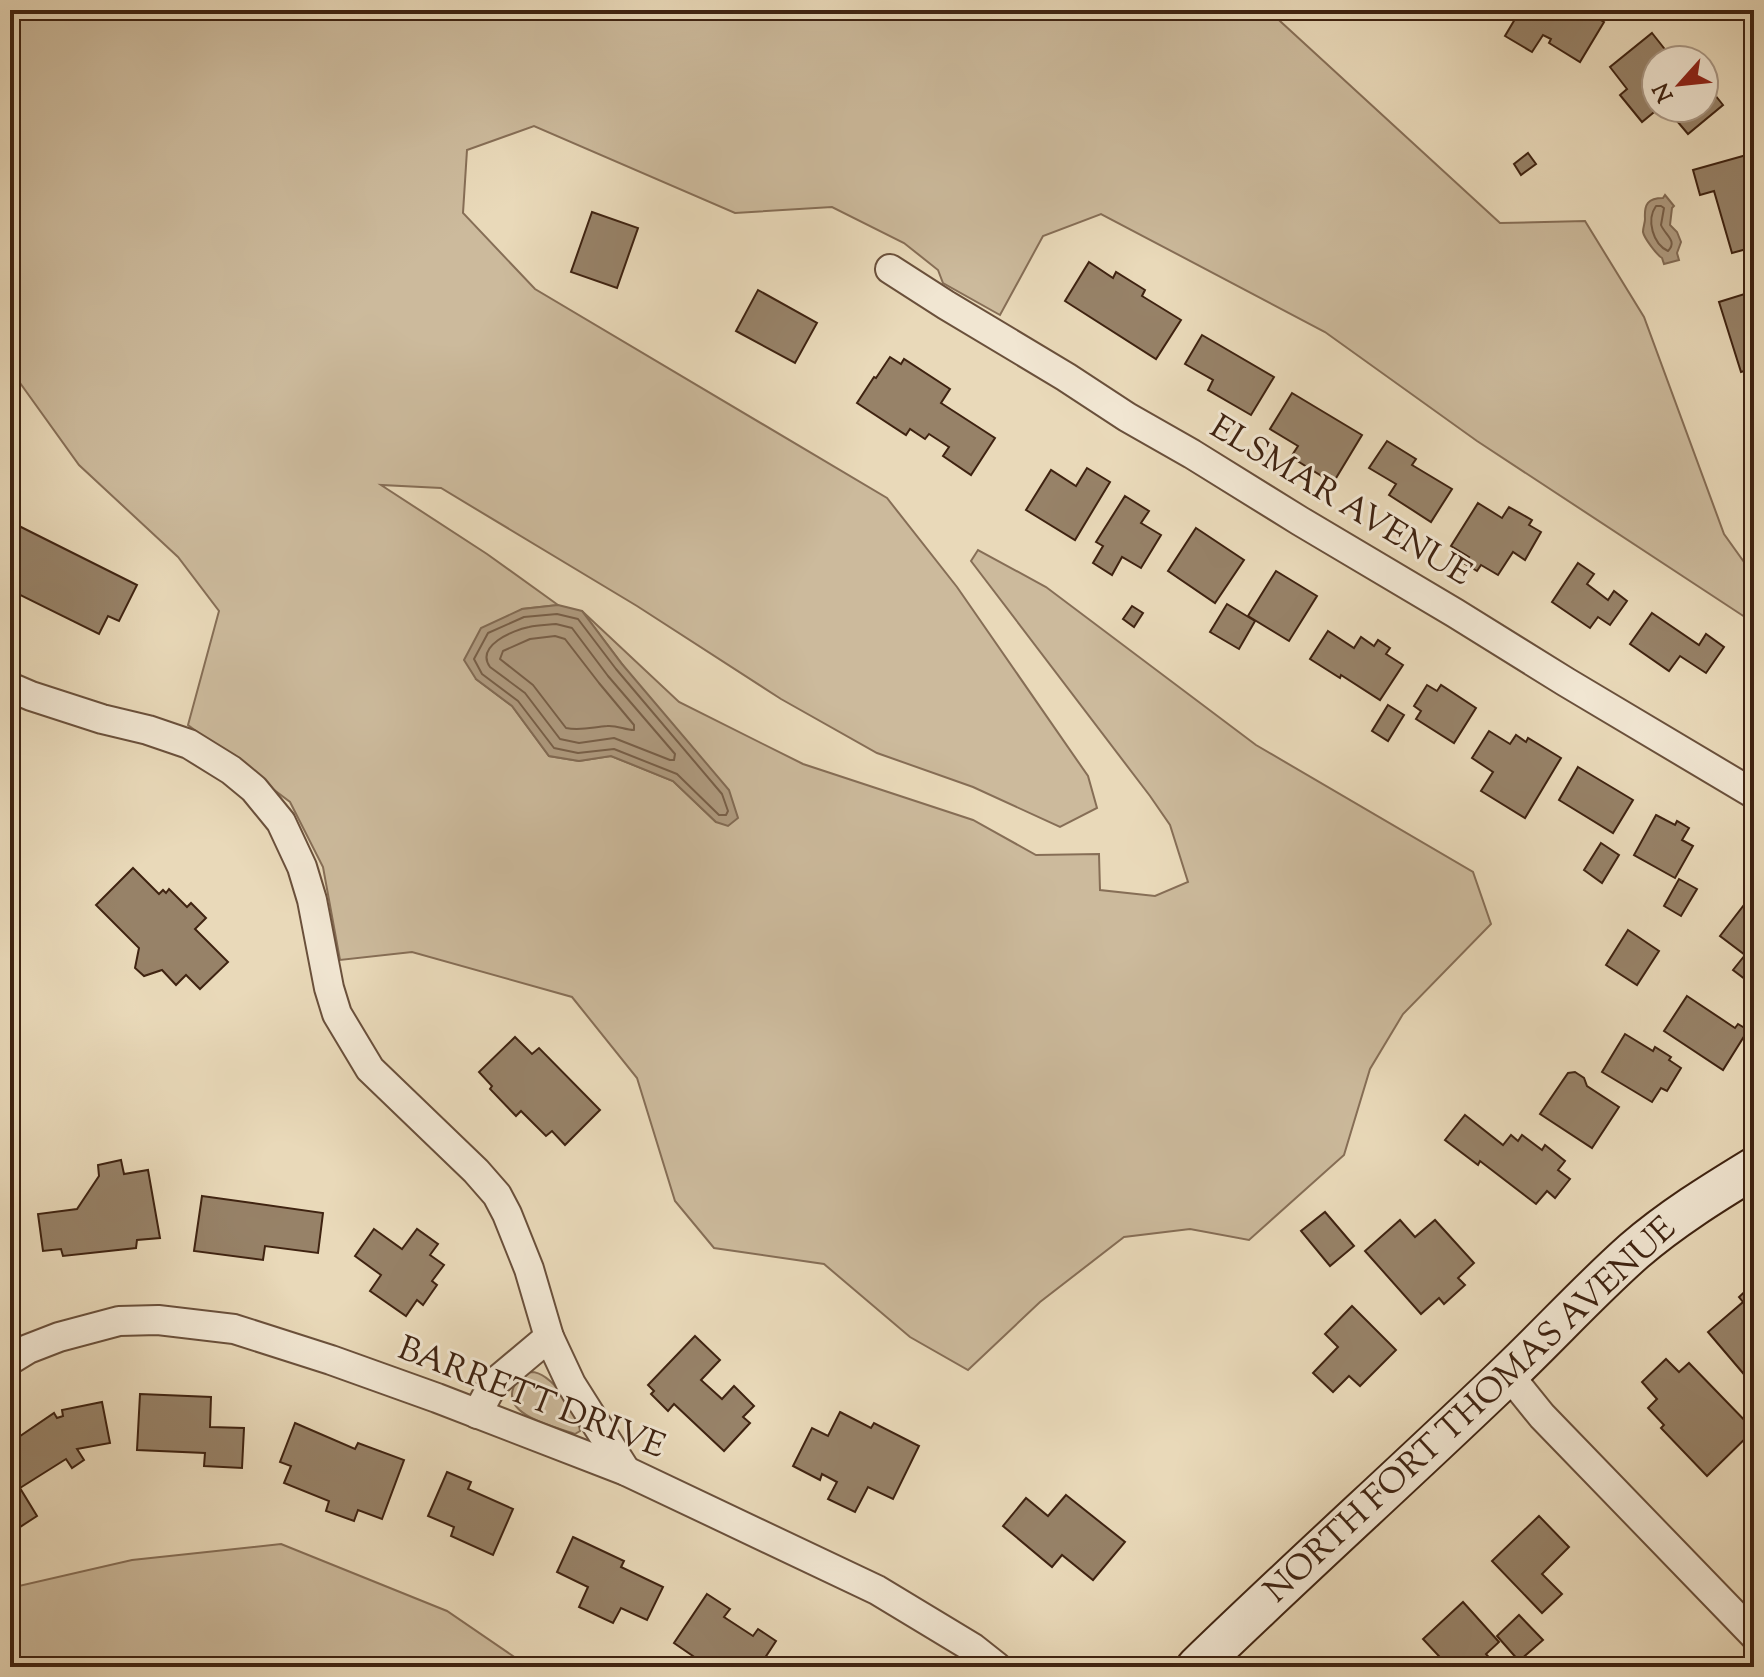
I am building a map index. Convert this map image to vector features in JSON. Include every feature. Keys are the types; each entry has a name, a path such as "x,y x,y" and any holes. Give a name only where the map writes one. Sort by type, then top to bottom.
{"street":[{"name":"ELSMAR AVENUE","path":"890,269 1127,417 1754,794"},
{"path":"10,687 102,719 189,744 231,770 254,789 281,822 302,867 312,900 337,1014 370,1069 497,1195 529,1269 549,1337 571,1384 626,1471"},
{"name":"NORTH FORT THOMAS AVENUE","path":"1197,1667 1635,1250 1674,1220 1754,1168"},
{"name":"BARRETT DRIVE","path":"10,1360 59,1337 119,1321 158,1320 234,1329 477,1414 626,1471 877,1590 973,1648 997,1667"},
{"path":"477,1414 493,1384 549,1337"},
{"path":"1508,1374 1542,1416 1754,1635"}],"shaded area":[{"path":"10,10 1268,10 1500,223 1585,221 1644,317 1724,534 1754,576 1754,623 1477,441 1325,332 1101,214 1043,236 1000,315 943,283 938,270 904,243 832,207 735,213 534,126 467,150 463,213 535,289 887,498 957,587 1088,776 1097,808 1060,827 973,787 877,753 781,699 637,606 441,488 381,485 558,605 522,609 476,679 512,706 549,756 579,761 611,756 673,781 716,822 622,664 582,611 679,702 803,764 973,820 1036,855 1099,854 1100,890 1155,896 1188,882 1170,825 971,561 978,550 1046,587 1256,745 1473,872 1491,924 1403,1014 1370,1069 1344,1155 1249,1240 1190,1229 1124,1237 1040,1302 968,1370 910,1337 824,1264 714,1248 675,1201 637,1078 572,997 412,952 340,960 323,867 290,802 188,725 219,611 178,557 79,465 10,369"},
{"path":"531,1372 547,1379 562,1394 580,1431 575,1434 547,1425 527,1415 513,1402 513,1389 520,1375"},
{"path":"281,1544 447,1611 529,1667 10,1667 10,1588 132,1560"}],"water":[{"path":"1665,195 1674,206 1670,225 1681,242 1677,253 1679,260 1664,264 1643,232 1648,203"},
{"path":"558,605 582,611 622,664 729,790 738,818 728,826 716,822 673,781 611,756 579,761 549,756 512,706 476,679 464,660 481,628 522,609"}],"building":[{"path":"1511,10 1583,10 1604,22 1580,62 1549,43 1551,39 1543,35 1532,52 1505,36 1515,19 1509,15"},
{"path":"1652,33 1661,44 1640,44 1640,120 1620,95 1627,89 1610,67"},
{"path":"1680,124 1700,124 1688,134"},
{"path":"1528,153 1536,164 1521,175 1514,164"},
{"path":"1750,154 1754,169 1754,247 1732,253 1714,191 1700,195 1693,170"},
{"path":"592,212 638,228 617,288 571,272"},
{"path":"1089,262 1113,278 1116,272 1145,290 1142,296 1181,320 1156,359 1065,301"},
{"path":"758,290 817,323 795,363 736,331"},
{"path":"1754,291 1754,368 1741,372 1719,302"},
{"path":"1202,335 1274,377 1251,415 1208,390 1213,380 1185,364"},
{"path":"890,357 901,364 904,359 950,389 941,403 995,438 971,475 943,456 949,447 929,434 925,439 910,429 906,435 857,403"},
{"path":"1292,393 1362,435 1333,483 1291,457 1298,446 1270,429"},
{"path":"1387,441 1416,459 1412,465 1452,489 1431,522 1389,495 1396,484 1369,468"},
{"path":"1087,468 1110,482 1075,540 1026,510 1051,470 1076,486"},
{"path":"1125,496 1149,511 1141,523 1161,535 1141,568 1122,557 1112,575 1093,563 1103,546 1096,542"},
{"path":"1478,503 1502,518 1509,507 1532,520 1529,525 1541,532 1525,560 1513,552 1498,575 1481,565 1477,571 1465,564 1469,557 1451,546"},
{"path":"13,523 137,585 119,621 108,616 99,634 10,590 10,530"},
{"path":"1196,528 1244,560 1215,603 1168,571"},
{"path":"1578,563 1594,574 1587,584 1608,600 1614,591 1627,601 1610,625 1598,617 1590,628 1552,602"},
{"path":"1276,571 1317,596 1289,641 1248,616"},
{"path":"1227,604 1255,621 1239,649 1210,632"},
{"path":"1132,606 1143,613 1134,627 1123,619"},
{"path":"1652,613 1699,645 1706,634 1724,647 1706,673 1680,656 1669,671 1630,644"},
{"path":"1328,631 1354,648 1361,637 1374,646 1378,640 1390,648 1386,654 1403,665 1380,700 1310,659"},
{"path":"1427,685 1437,691 1441,685 1476,708 1454,743 1416,719 1421,711 1414,706"},
{"path":"1388,705 1404,715 1388,741 1372,731"},
{"path":"1489,731 1510,744 1516,735 1526,742 1528,738 1561,758 1525,818 1481,791 1493,772 1472,758"},
{"path":"1578,767 1633,800 1613,833 1559,800"},
{"path":"1656,815 1689,828 1682,840 1693,846 1675,878 1634,855"},
{"path":"1601,843 1619,855 1602,883 1584,870"},
{"path":"133,868 159,894 169,889 187,907 191,903 206,918 195,929 228,962 200,989 186,975 176,985 162,970 144,976 135,968 139,948 96,905"},
{"path":"1679,879 1697,889 1681,916 1664,906"},
{"path":"1754,892 1754,986 1733,970 1745,955 1720,936"},
{"path":"1628,930 1659,951 1637,985 1606,965"},
{"path":"1687,996 1735,1028 1738,1024 1748,1030 1723,1070 1664,1031"},
{"path":"1625,1034 1653,1051 1655,1047 1681,1068 1667,1091 1661,1088 1652,1102 1602,1072"},
{"path":"515,1037 532,1054 539,1048 600,1110 565,1145 552,1131 546,1136 521,1111 516,1116 490,1089 492,1086 479,1072"},
{"path":"1575,1072 1584,1078 1587,1086 1619,1107 1592,1148 1540,1114 1568,1073"},
{"path":"1465,1115 1503,1145 1511,1135 1518,1141 1522,1135 1542,1150 1545,1145 1565,1161 1558,1170 1570,1179 1555,1198 1547,1191 1536,1204 1480,1161 1478,1165 1445,1140"},
{"path":"121,1160 124,1174 148,1170 160,1238 137,1240 136,1248 63,1256 61,1249 43,1251 38,1214 77,1209 99,1176 98,1165"},
{"path":"202,1196 323,1213 318,1253 265,1246 263,1260 194,1251"},
{"path":"1325,1212 1354,1246 1330,1266 1301,1231"},
{"path":"1400,1220 1415,1237 1435,1220 1474,1263 1458,1278 1465,1285 1444,1304 1439,1298 1421,1314 1365,1251"},
{"path":"374,1229 402,1249 417,1229 438,1244 430,1255 444,1265 432,1281 437,1285 423,1305 417,1300 406,1316 370,1291 381,1275 355,1256"},
{"path":"1754,1283 1754,1374 1748,1379 1708,1332 1743,1302 1739,1297"},
{"path":"1352,1306 1396,1350 1360,1386 1349,1376 1333,1392 1313,1373 1338,1347 1325,1334"},
{"path":"695,1336 720,1360 701,1380 722,1399 734,1386 754,1406 743,1417 750,1423 724,1451 674,1404 668,1411 651,1394 654,1391 648,1385"},
{"path":"1666,1359 1679,1372 1689,1363 1754,1430 1707,1476 1661,1428 1664,1425 1648,1408 1657,1399 1642,1382"},
{"path":"140,1394 211,1397 210,1427 244,1428 242,1468 204,1466 205,1453 137,1450"},
{"path":"102,1402 110,1443 77,1449 84,1460 72,1468 66,1459 20,1488 37,1516 17,1529 10,1518 10,1443 54,1413 57,1418 63,1416 62,1410"},
{"path":"840,1412 871,1428 874,1423 919,1446 893,1499 868,1487 855,1512 828,1499 837,1482 822,1474 820,1480 793,1466 812,1428 828,1436"},
{"path":"295,1423 355,1449 358,1443 404,1460 382,1519 358,1510 354,1521 326,1511 329,1501 284,1483 291,1466 280,1462"},
{"path":"447,1472 471,1482 468,1489 513,1509 493,1555 451,1536 454,1527 428,1516"},
{"path":"1066,1495 1125,1542 1093,1580 1062,1555 1052,1567 1003,1526 1026,1498 1048,1516"},
{"path":"1539,1516 1569,1547 1542,1574 1562,1594 1542,1613 1492,1561"},
{"path":"573,1537 624,1561 621,1567 663,1587 647,1620 621,1608 613,1623 579,1607 588,1587 557,1572"},
{"path":"707,1594 730,1609 724,1617 753,1636 758,1629 776,1641 759,1667 709,1667 674,1643"},
{"path":"1463,1602 1499,1642 1486,1654 1491,1660 1483,1667 1449,1667 1423,1639"},
{"path":"1519,1615 1543,1640 1519,1661 1497,1636"}]}
